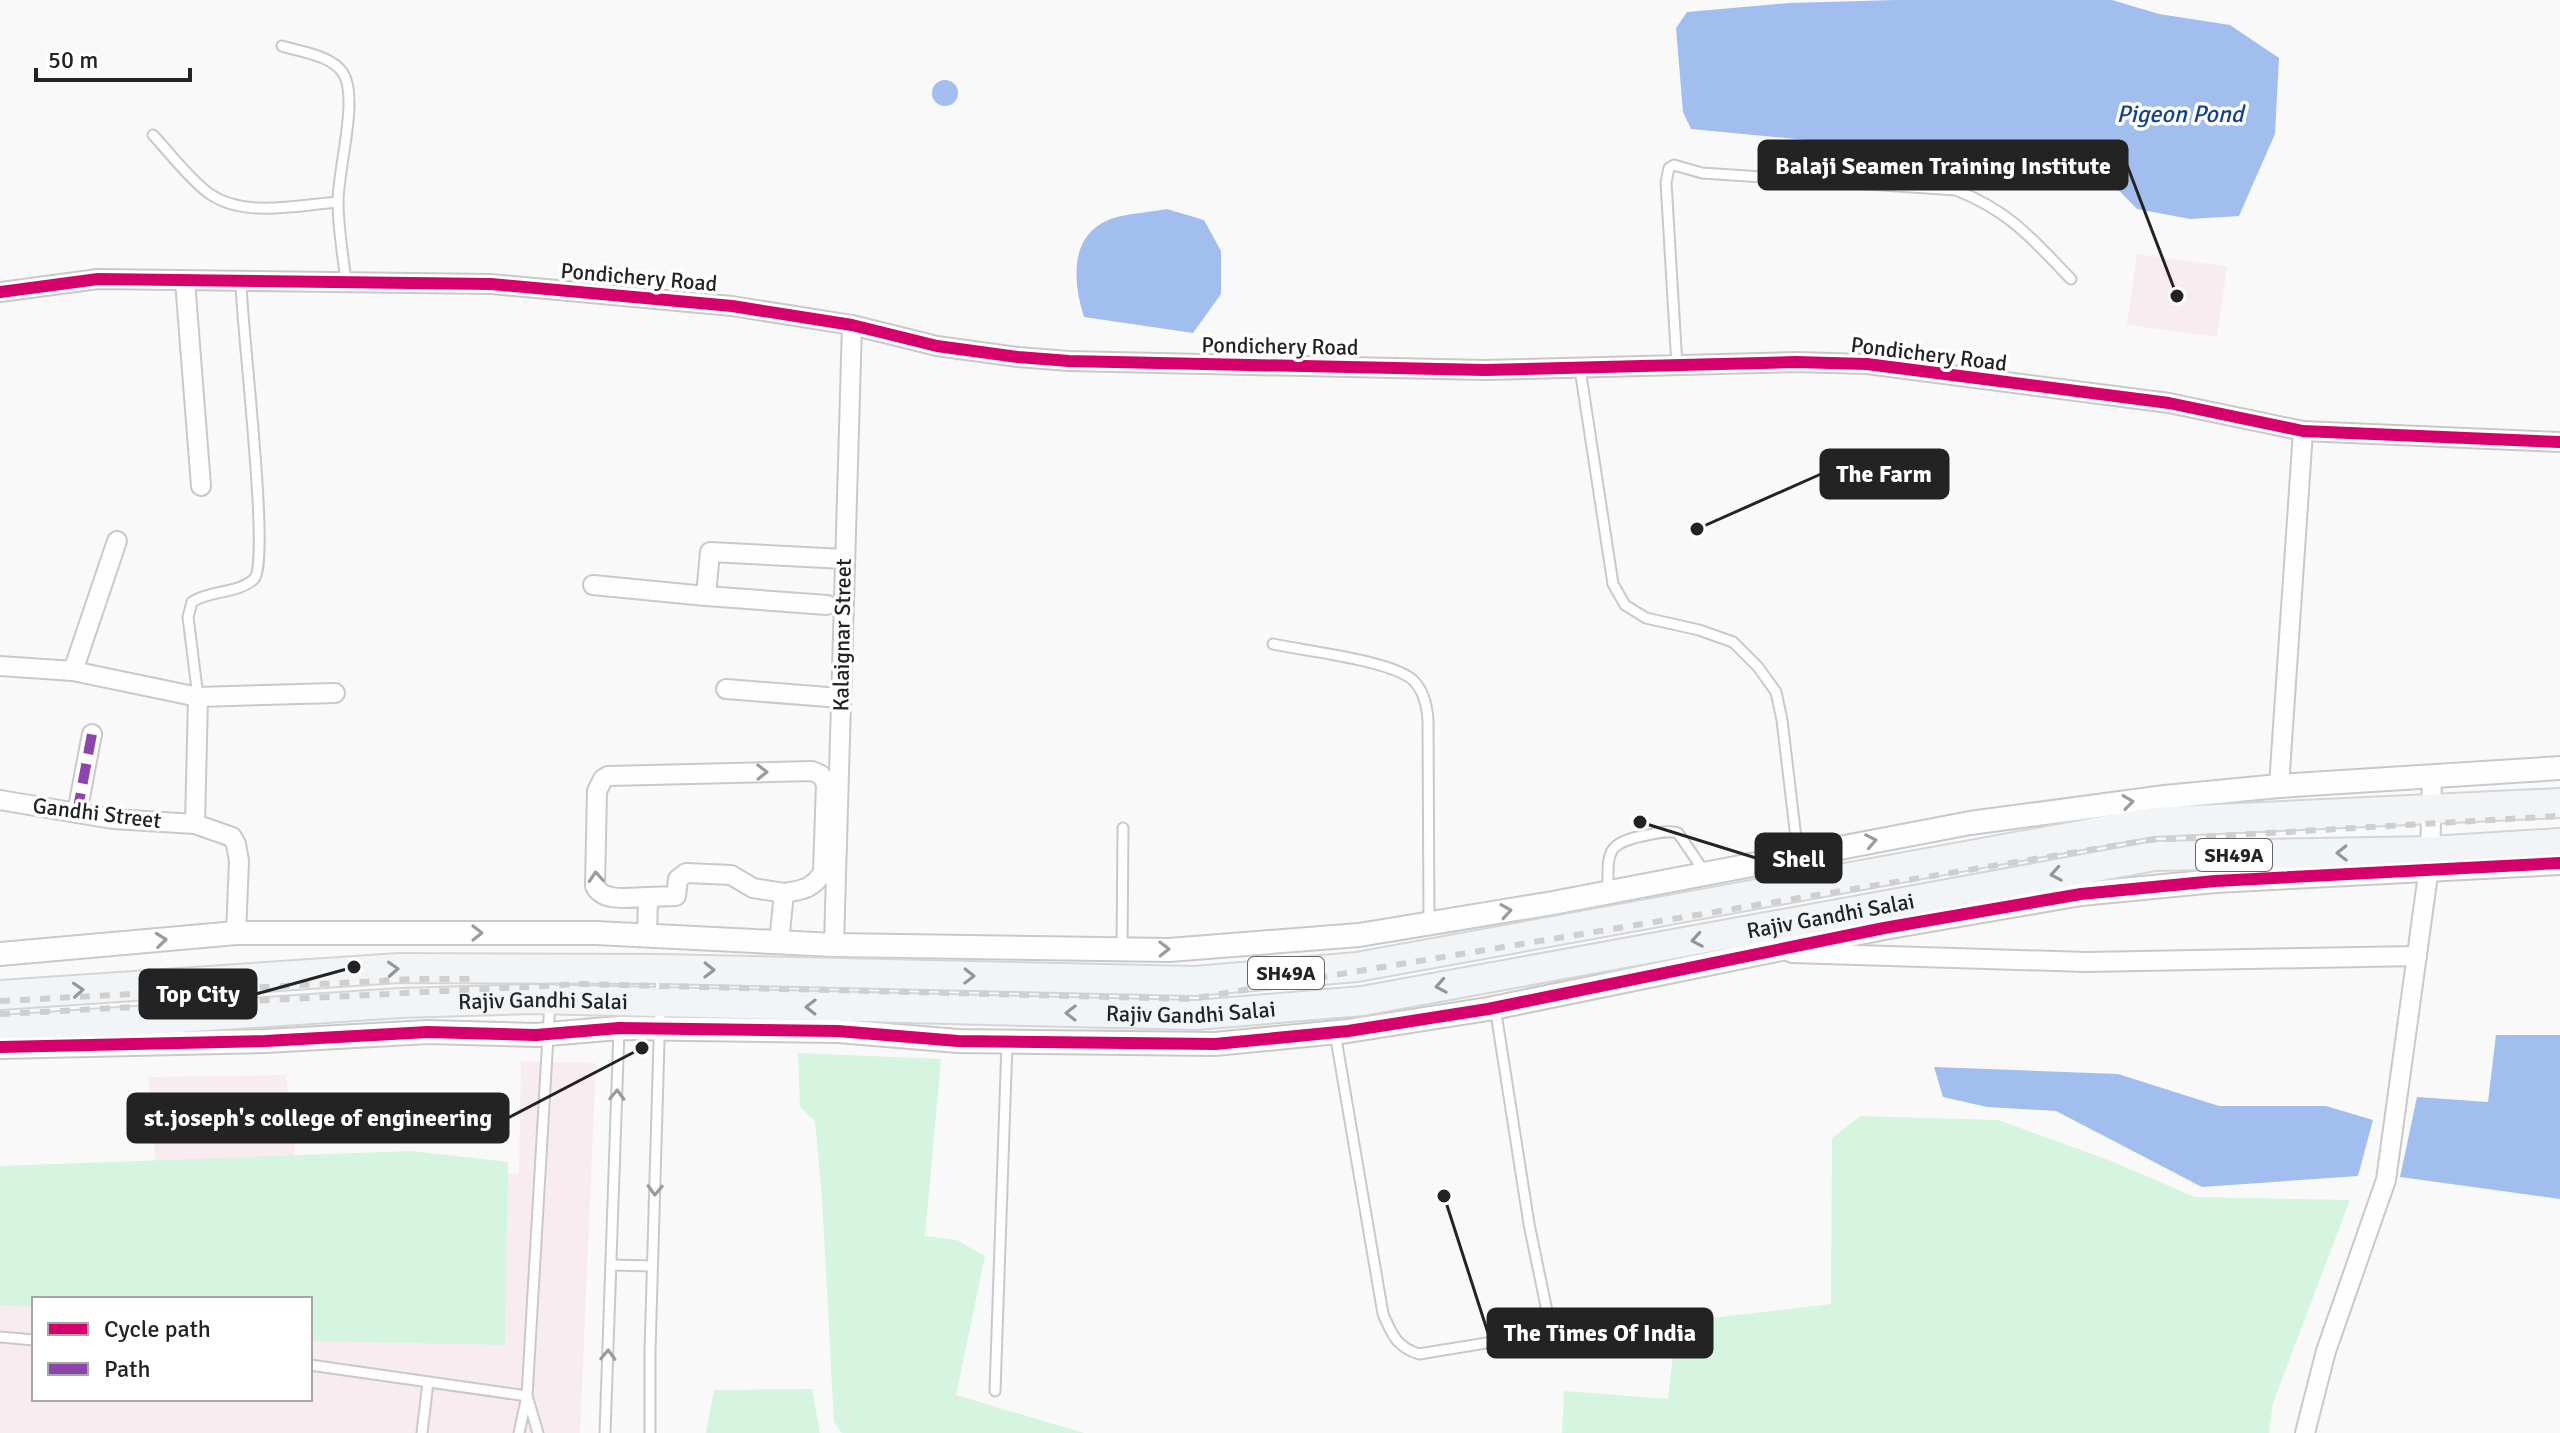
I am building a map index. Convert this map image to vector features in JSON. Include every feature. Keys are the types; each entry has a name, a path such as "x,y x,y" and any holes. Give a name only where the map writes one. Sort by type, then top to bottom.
{"main road":[{"name":"Rajiv Gandhi Salai","path":"0,1030 400,1003 619,994 661,969 1195,981 1357,967 2152,822 2560,803"},
{"name":"Rajiv Gandhi Salai","path":"0,995 399,968 619,994 661,1016 746,1006 1196,1015 1362,1001 1913,912 2155,856 2430,860 2560,843"},
{"path":"746,1006 748,971"}],"street":[{"name":"Pondichery Road","path":"0,292 98,279 491,284 732,306 852,325 937,346 1069,361 1469,370 1796,362 1867,364 2169,403 2303,431 2560,442"},
{"path":"185,281 201,486"},
{"name":"Kalaignar Street","path":"834,945 852,325"},
{"path":"2279,786 2303,431"},
{"path":"73,671 117,541"},
{"path":"706,596 710,552 844,559"},
{"path":"593,585 827,605"},
{"path":"0,666 73,671 198,697 335,693"},
{"path":"726,689 840,698"},
{"path":"195,824 198,697"},
{"path":"77,813 92,734"},
{"path":"0,954 236,933 596,933 834,945 1169,950 1343,936 1429,924 1970,823 2165,797 2279,786 2560,768"},
{"path":"812,771 821,775 826,784 823,872 816,883 807,889 784,893 753,888 731,875 686,873 678,879 676,896 648,897 605,896 598,893 595,886 597,791 603,779 608,776 812,771"},
{"path":"2305,1433 2326,1351 2386,1180 2430,860 2432,777"},
{"name":"Gandhi Street","path":"0,800 113,819 195,824 232,837 239,861 236,933"},
{"path":"2430,860 2560,863"},
{"path":"779,942 784,893"},
{"path":"647,936 648,897"},
{"path":"661,1016 958,1041 1215,1044 1335,1032 1495,1007 1766,952 1913,912"},
{"path":"1766,952 2086,962 2417,956"},
{"path":"0,1047 265,1041 428,1032 548,1034 619,994"}],"lane":[{"path":"282,46 328,60 342,73 349,90 350,113 339,172 338,202 346,282"},
{"path":"153,135 210,194 233,204 254,208 338,202"},
{"path":"1677,366 1666,182 1669,168 1674,165 1702,173 1956,190 1988,203 2014,220 2071,279"},
{"path":"198,697 188,617 192,602 202,595 231,590 253,580 259,571 259,522 241,282"},
{"path":"1580,369 1613,584 1625,605 1646,618 1699,630 1733,642 1758,667 1776,692 1798,855"},
{"path":"1273,644 1395,668 1414,681 1426,700 1429,924"},
{"path":"1122,949 1123,828"},
{"path":"1608,893 1608,861 1616,845 1623,839 1664,831 1678,833 1707,874"},
{"path":"650,1433 661,969"},
{"path":"605,1433 619,994"},
{"path":"519,1433 527,1396 550,999"},
{"path":"1335,1032 1383,1314 1393,1336 1405,1350 1419,1354 1529,1336 1540,1332 1548,1316 1529,1224 1495,1007"},
{"path":"995,1391 1007,1041"},
{"path":"611,1265 652,1266"},
{"path":"0,1337 32,1340"},
{"path":"312,1365 527,1396"},
{"path":"422,1433 428,1382"},
{"path":"527,1396 538,1433"}],"shaded area":[{"path":"2137,254 2227,266 2217,337 2127,325"},
{"path":"521,1061 596,1063 580,1433 0,1433 0,1180 156,1170 148,1077 286,1075 297,1173 422,1166 519,1174"}],"green space":[{"path":"798,1053 941,1059 925,1236 957,1240 985,1256 956,1395 1084,1433 842,1433 834,1422 815,1121 800,1107"},
{"path":"1860,1116 1998,1120 2111,1161 2195,1197 2350,1200 2273,1403 2269,1433 1562,1433 1564,1391 1668,1399 1677,1322 1831,1304 1832,1138"},
{"path":"411,1151 508,1162 505,1345 312,1341 312,1297 32,1297 32,1307 0,1305 0,1166"},
{"path":"812,1389 820,1433 706,1433 714,1390"}],"water":[{"name":"Pigeon Pond","path":"2112,0 2159,14 2230,25 2279,58 2275,134 2239,216 2190,219 2137,209 2097,168 1691,129 1683,112 1676,28 1687,12 1789,3"},
{"path":"945,80 954,84 958,93 954,102 945,106 936,102 932,93 936,84"},
{"path":"1167,209 1204,220 1221,251 1221,294 1193,333 1084,317 1077,287 1078,258 1082,244 1090,233 1101,223 1117,217"},
{"path":"2496,1035 2560,1035 2560,1199 2400,1177 2417,1097 2488,1102"},
{"path":"1934,1067 2118,1074 2219,1106 2326,1106 2373,1120 2358,1176 2202,1187 2056,1111 1987,1107 1943,1097"}],"railway":[{"path":"0,1014 581,984 1190,999 2149,840 2560,816"},
{"path":"0,1001 415,979 475,979"}],"marked path":[{"path":"77,813 92,734"}],"cycle path":[{"path":"0,292 98,279 491,284 732,306 852,325 937,346 1069,361 1485,370 1796,362 1867,364 2169,403 2303,431 2560,442"},
{"path":"0,1047 265,1041 428,1032 536,1035 619,1028 838,1031 958,1041 1215,1044 1348,1031 1488,1009 1884,928 2081,894 2215,881 2560,863"}],"place":[{"name":"Balaji Seamen Training Institute","path":"2177,296"},
{"name":"The Farm","path":"1697,529"},
{"name":"Shell","path":"1640,822"},
{"name":"Top City","path":"354,967"},
{"name":"st.joseph's college of engineering","path":"642,1048"},
{"name":"The Times Of India","path":"1444,1196"}]}
